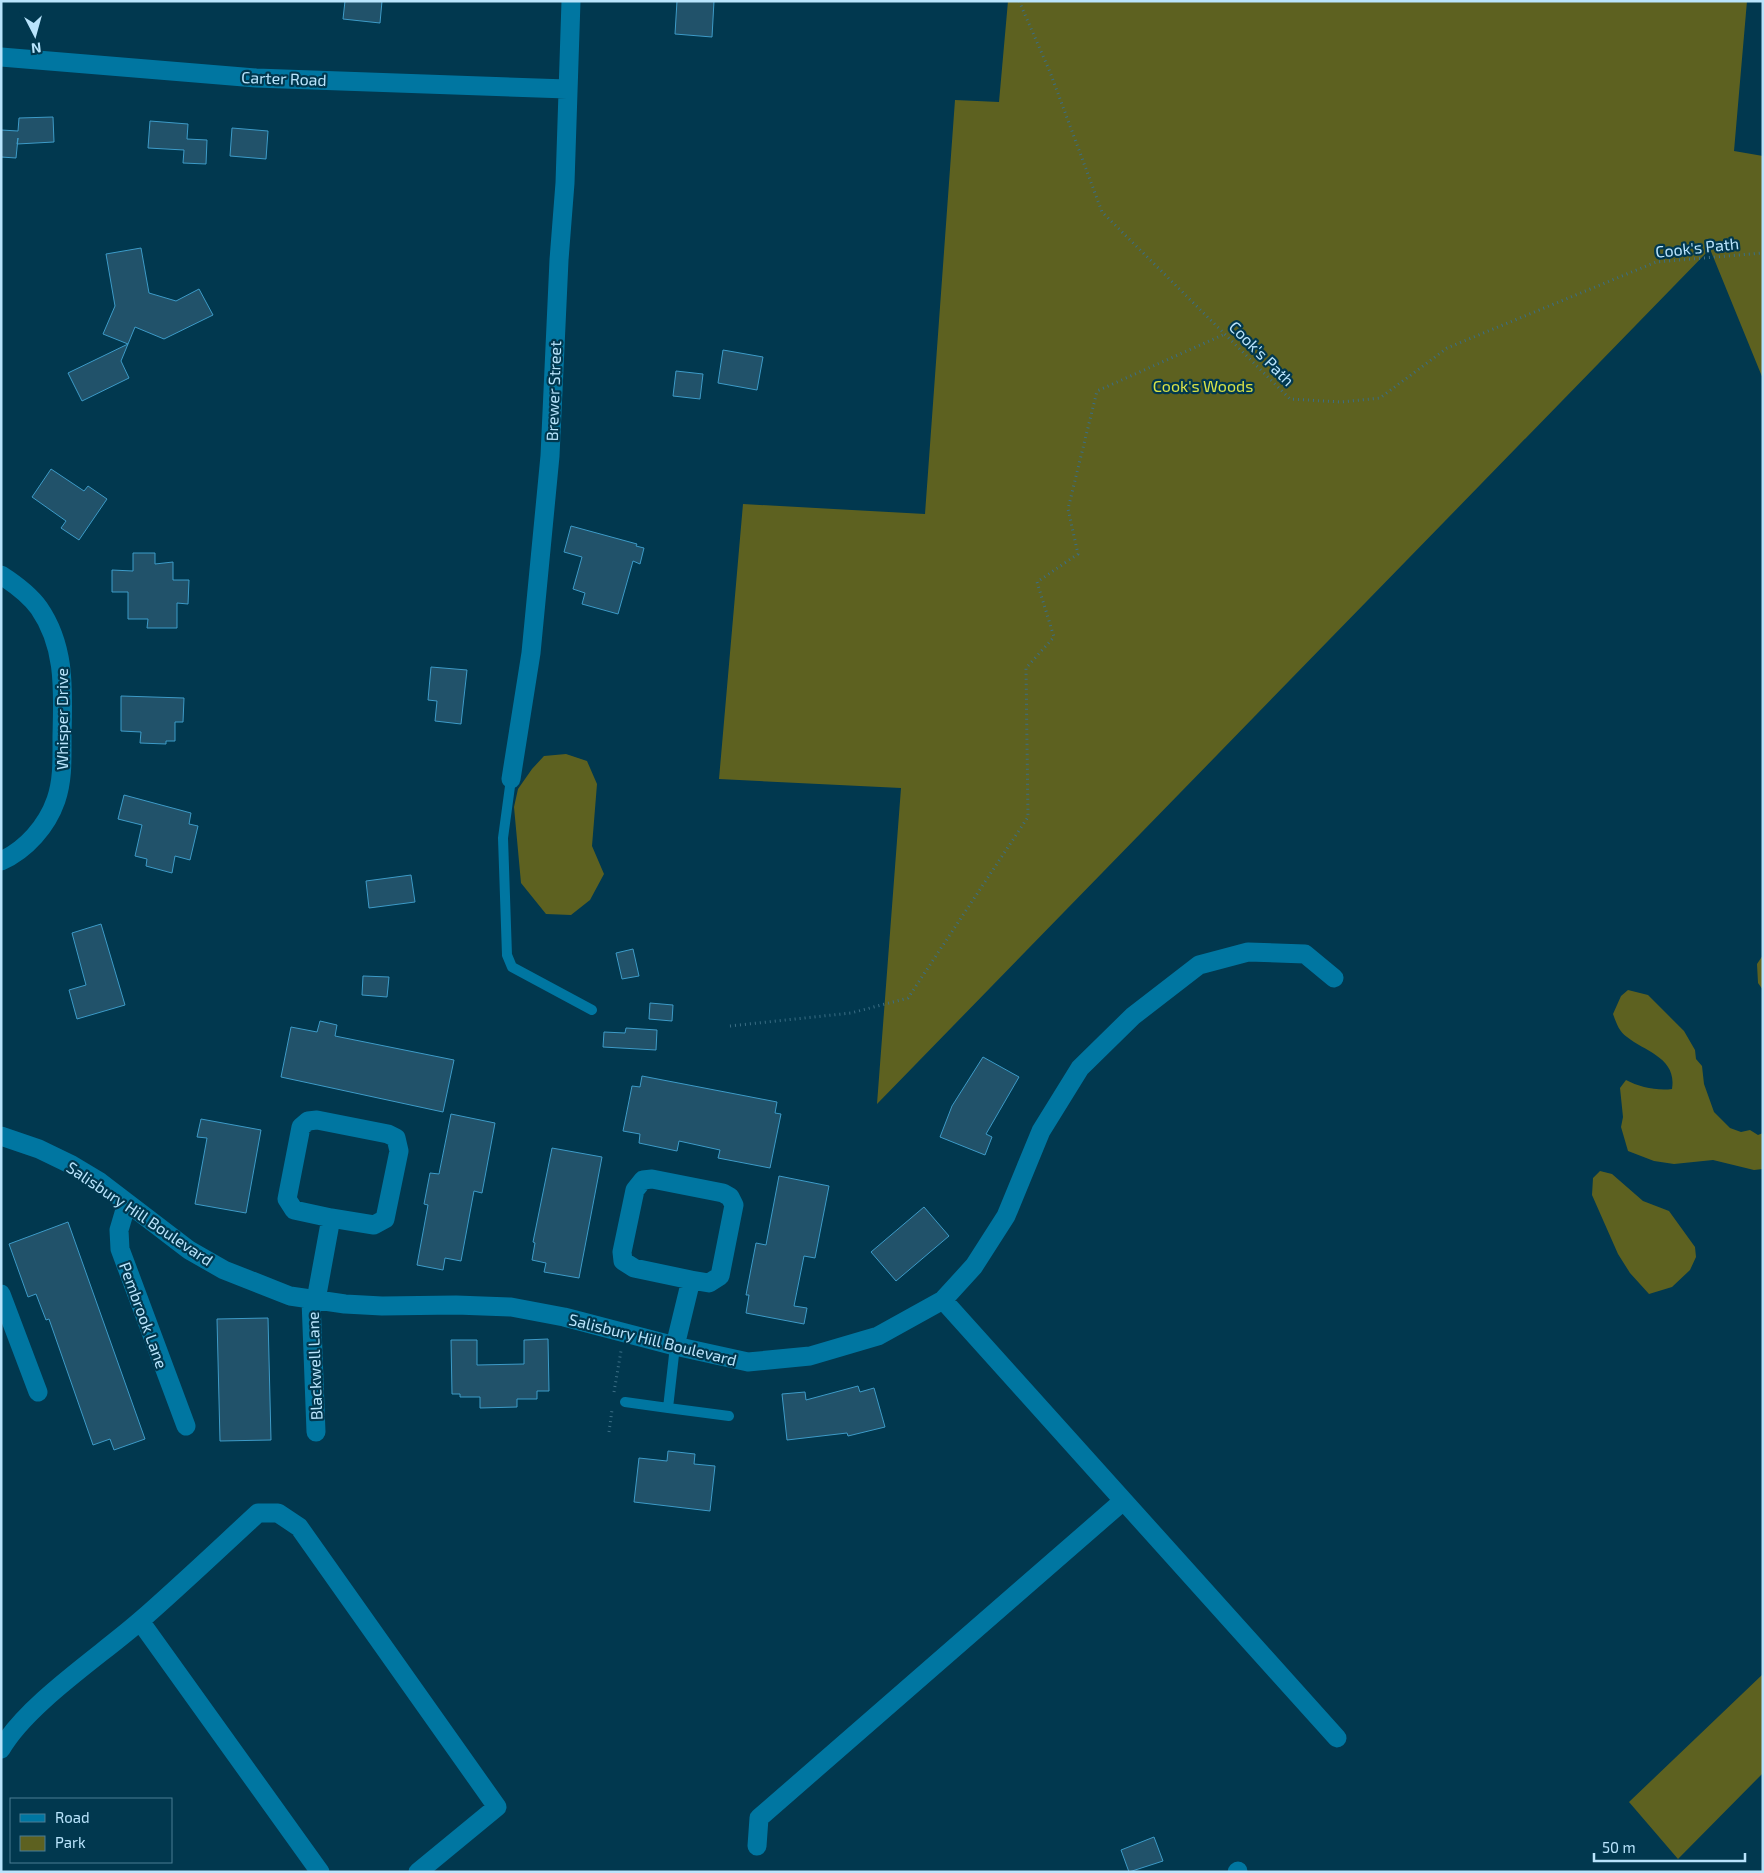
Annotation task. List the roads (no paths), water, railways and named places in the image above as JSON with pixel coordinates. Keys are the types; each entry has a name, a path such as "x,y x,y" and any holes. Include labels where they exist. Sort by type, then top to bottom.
{"street":[{"name":"Brewer Street","path":"511,778 531,653 550,456 559,260 566,183 567,89 571,1"},
{"name":"Carter Road","path":"1,57 256,78 567,89"},
{"name":"Whisper Drive","path":"1,575 28,594 38,607 58,650 63,678 62,766 56,801 42,826 32,839 22,849 1,861"},
{"name":"Salisbury Hill Boulevard","path":"1,1136 39,1149 70,1164 100,1182 188,1250 224,1270 280,1293 314,1300 382,1306 456,1304 511,1307 564,1317 675,1346 748,1362 810,1356 878,1336 942,1300 974,1266 1006,1216 1041,1131 1080,1068 1133,1016 1199,965 1248,952 1305,954 1334,978"},
{"path":"317,1120 388,1134 396,1138 400,1150 385,1218 374,1225 331,1218 294,1210 287,1199 301,1127 308,1121 317,1120"},
{"path":"652,1179 723,1193 733,1201 734,1210 720,1276 709,1283 691,1280 634,1268 623,1261 622,1252 634,1190 643,1180 652,1179"},
{"name":"Pembrook Lane","path":"128,1203 119,1230 120,1249 186,1426"},
{"name":"Blackwell Lane","path":"316,1432 314,1300 331,1218"},
{"path":"675,1346 691,1280"},
{"path":"1,1294 38,1392"},
{"path":"942,1300 1336,1738"},
{"path":"757,1846 759,1818 1124,1501"},
{"path":"1,1749 6,1740 40,1704 140,1621 258,1513 278,1513 299,1527 497,1807 418,1872"},
{"path":"140,1621 320,1872"}],"lane":[{"path":"511,778 503,838 507,955 512,967 592,1010"},
{"path":"668,1408 675,1346"},
{"path":"625,1402 729,1416"}],"park label":[{"name":"Cook's Woods","path":"1203,385"}]}
